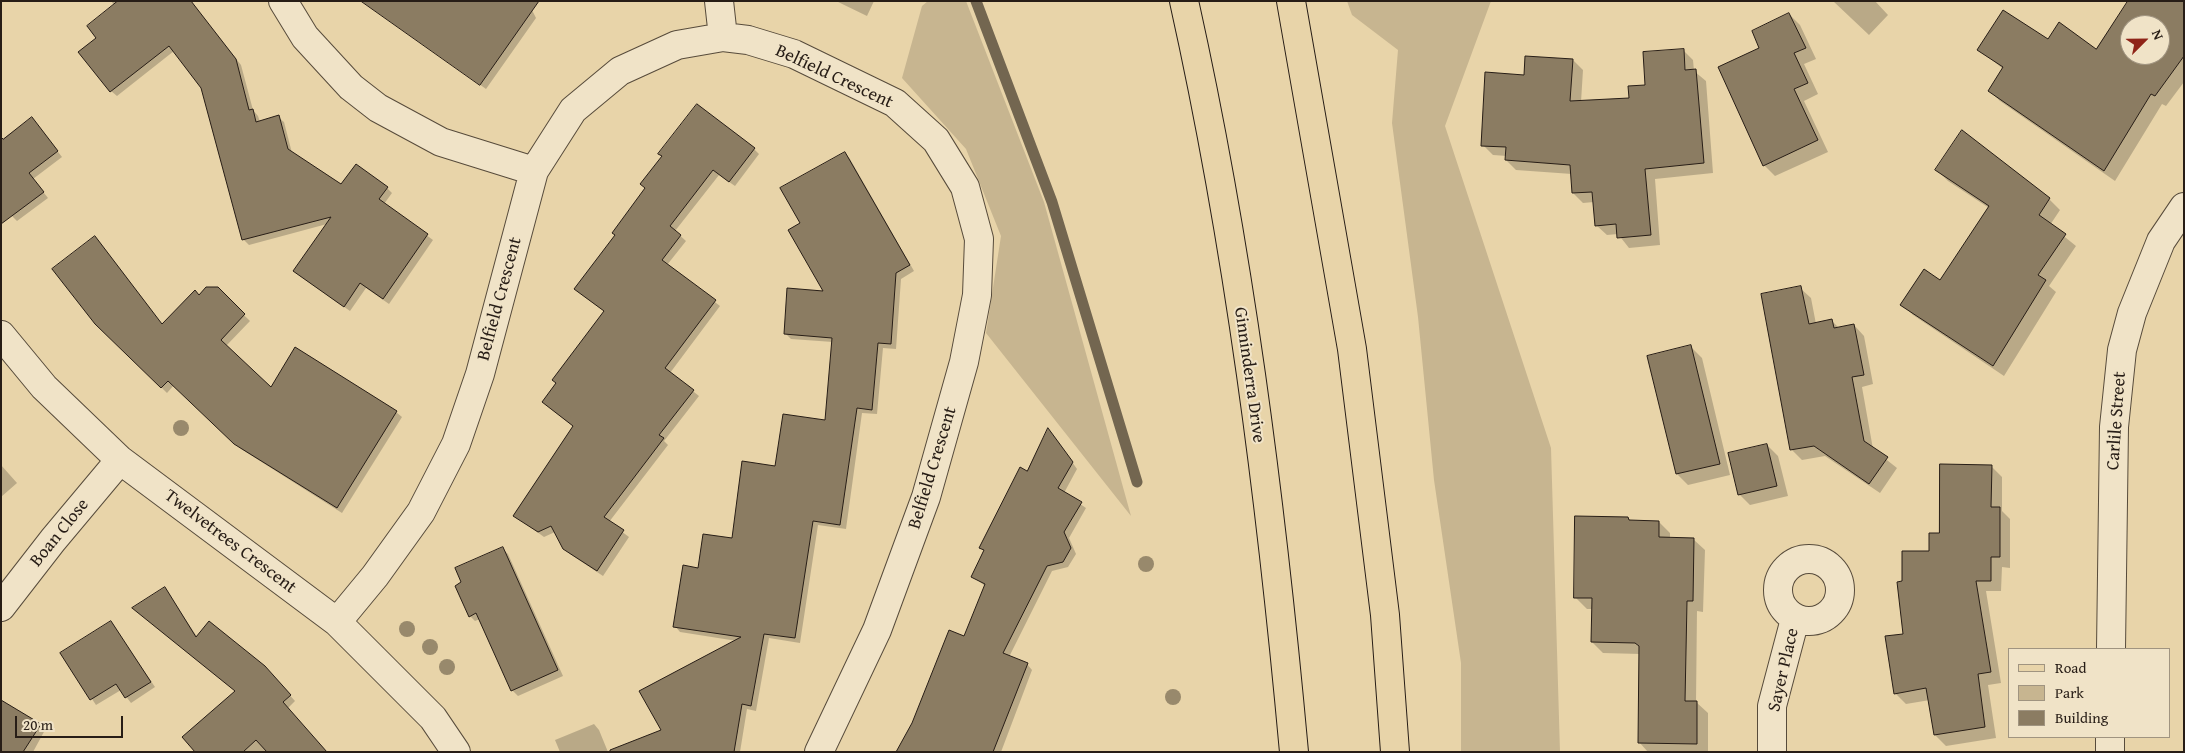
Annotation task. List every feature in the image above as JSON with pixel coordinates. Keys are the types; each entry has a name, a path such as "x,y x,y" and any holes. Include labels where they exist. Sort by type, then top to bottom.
{"main road":[{"name":"Ginninderra Drive","path":"1184,1 1223,204 1250,374 1279,597 1294,752"},
{"path":"1291,1 1352,349 1385,615 1395,752"}],"street":[{"path":"283,1 305,38 351,87 378,108 441,142 534,172"},
{"path":"719,1 723,37"},
{"name":"Belfield Crescent","path":"337,622 375,576 421,512 456,444 480,374 534,172 572,110 620,70 677,45 723,37 748,40 794,54 895,103 936,140 965,187 979,239 977,295 966,353 926,497 877,630 819,752"},
{"name":"Carlile Street","path":"2111,648 2114,427 2122,350 2132,313 2161,241 2184,207"},
{"name":"Twelvetrees Crescent","path":"1,335 44,388 120,460 337,622 433,718 456,752"},
{"name":"Boan Close","path":"1,607 53,540 120,460"},
{"name":"Sayer Place","path":"1772,752 1772,706 1795,619"},
{"path":"2110,738 2110,752"}],"green space":[{"path":"928,1 966,1 1044,202 1131,516 986,333 1001,236 966,149 902,78 922,6"},
{"path":"1347,1 1491,1 1445,126 1551,448 1560,752 1461,752 1461,663 1434,480 1418,317 1392,123 1398,50 1352,15"}],"building":[{"path":"118,1 191,1 236,59 249,110 253,109 256,122 279,115 288,149 341,184 356,164 388,187 379,199 428,234 383,299 360,283 344,307 293,271 331,217 242,240 201,88 169,46 110,92 78,52 96,38 87,26"},
{"path":"361,1 539,1 480,85"},
{"path":"2128,1 2184,1 2184,56 2155,96 2151,94 2104,171 1988,91 2003,67 1977,50 2003,10 2048,39 2059,22 2096,49"},
{"path":"1789,13 1806,48 1794,53 1808,83 1794,89 1818,140 1763,166 1718,67 1759,48 1752,31"},
{"path":"1684,49 1685,70 1696,69 1704,163 1645,169 1651,235 1617,238 1616,224 1595,226 1592,192 1572,193 1570,165 1505,160 1506,147 1481,146 1485,72 1524,75 1525,56 1573,59 1570,101 1629,98 1628,86 1645,85 1643,52"},
{"path":"697,104 755,148 729,182 713,170 670,226 681,235 662,260 716,300 665,368 694,390 659,435 664,438 604,517 624,530 597,571 563,549 551,526 538,532 513,516 573,426 542,402 556,383 552,380 604,311 574,289 615,235 612,233 645,188 640,184 662,156 658,154"},
{"path":"32,117 58,151 29,173 44,192 1,224 1,137 3,139"},
{"path":"1962,130 2050,198 2039,215 2066,234 2038,275 2046,280 1993,366 1900,305 1924,269 1940,280 1989,206 1935,170"},
{"path":"845,152 910,265 896,273 891,344 878,343 872,410 857,408 840,525 813,521 795,638 764,634 751,706 742,704 734,752 610,752 610,750 661,730 639,691 741,637 673,627 683,565 698,568 703,534 732,538 742,461 775,466 783,414 825,420 832,338 784,334 787,288 823,291 788,230 800,223 780,188"},
{"path":"95,236 162,324 195,290 199,295 206,287 218,287 245,314 221,340 271,387 295,347 397,411 337,508 234,444 168,381 161,388 95,324 52,269"},
{"path":"1801,286 1809,324 1832,319 1834,328 1854,324 1864,375 1852,377 1864,441 1888,457 1869,484 1814,446 1790,450 1761,294"},
{"path":"1691,345 1720,464 1676,474 1647,356"},
{"path":"1048,428 1073,462 1058,488 1082,502 1064,532 1071,548 1063,562 1047,566 1003,653 1028,663 993,752 896,752 912,723 949,630 964,636 985,584 971,577 984,550 979,548 1020,467 1027,471"},
{"path":"1767,444 1777,486 1738,495 1728,453"},
{"path":"1940,464 1992,465 1991,507 2000,507 2000,557 1991,557 1991,581 1976,581 1991,672 1978,674 1985,727 1934,735 1926,688 1894,694 1885,636 1903,634 1897,582 1902,581 1902,551 1929,551 1929,533 1939,533"},
{"path":"1575,516 1628,517 1629,520 1659,521 1659,537 1694,538 1693,601 1687,601 1685,701 1697,701 1697,744 1638,743 1639,646 1635,643 1591,642 1592,598 1574,598"},
{"path":"503,547 558,670 511,691 476,613 469,617 455,586 461,582 455,568"},
{"path":"165,587 196,637 209,621 265,666 291,695 283,702 327,752 267,752 256,740 243,752 195,752 182,737 235,691 132,608"},
{"path":"111,621 151,682 125,698 116,684 90,700 60,653"},
{"path":"1,700 41,724 23,752 1,752"}],"waterway":[{"path":"976,1 1052,202 1137,482"}]}
